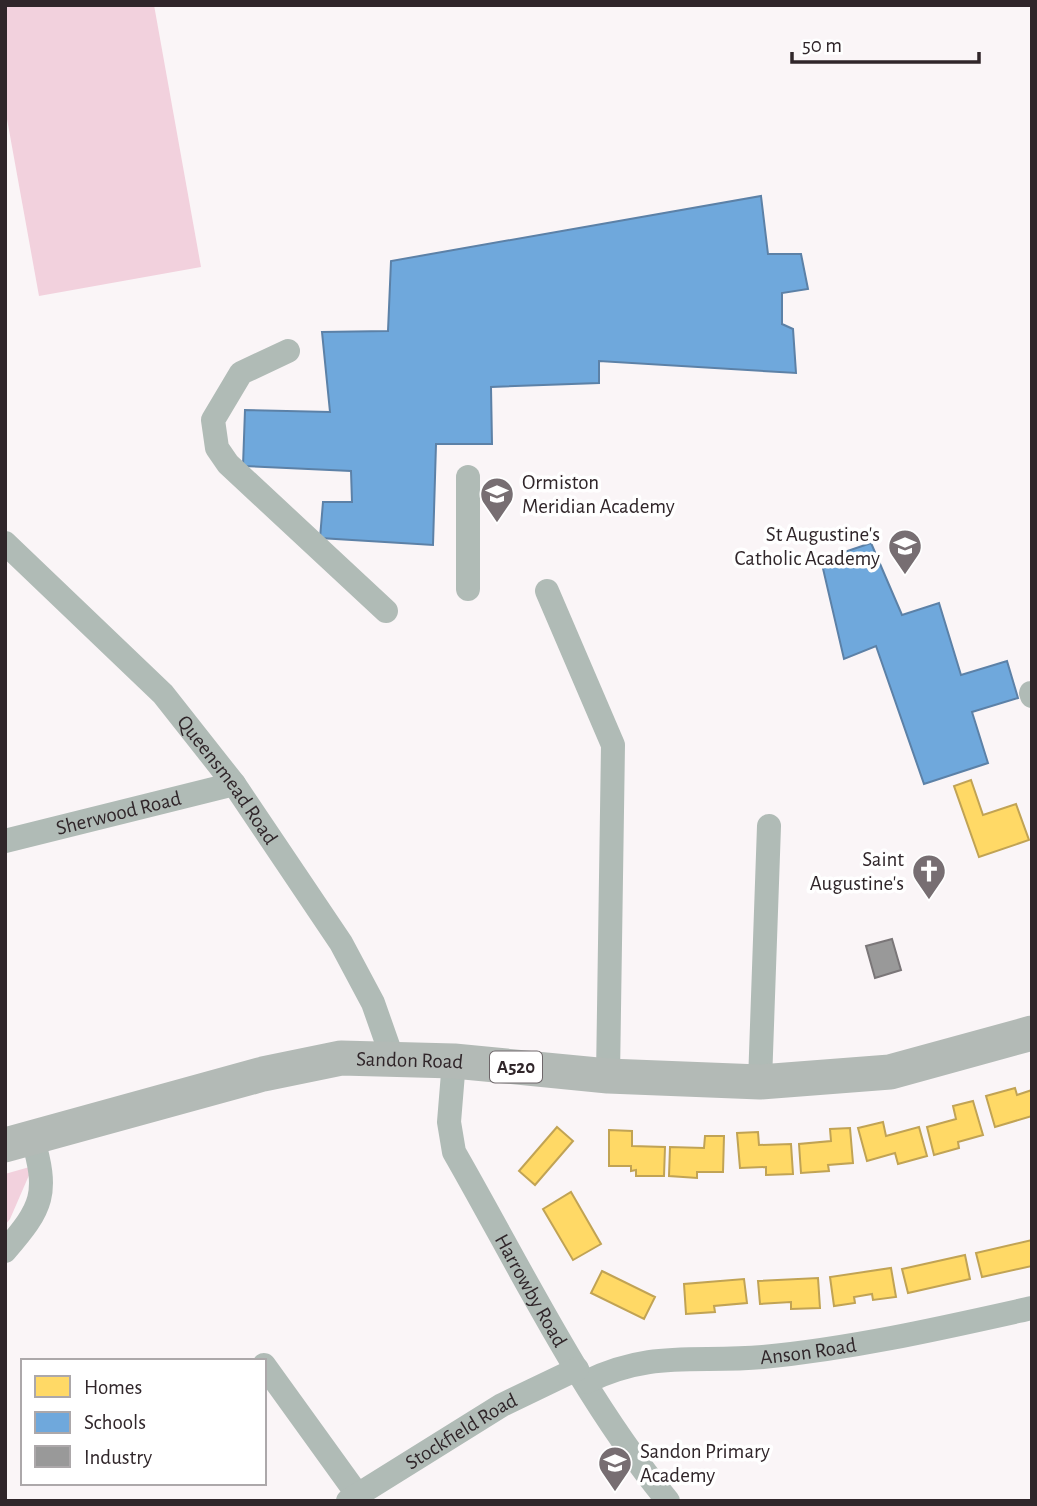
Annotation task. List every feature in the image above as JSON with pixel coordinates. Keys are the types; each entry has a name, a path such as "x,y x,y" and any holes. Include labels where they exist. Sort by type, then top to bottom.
{"highway":[{"name":"Sandon Road","path":"19,1141 263,1074 341,1058 392,1057 608,1076 760,1082 890,1072 1032,1033"}],"street":[{"path":"288,351 241,373 214,420 217,448 228,464 386,611"},
{"path":"468,477 468,589"},
{"name":"Queensmead Road","path":"5,542 163,694 234,784 341,943 373,1003 392,1057"},
{"path":"547,591 613,746 608,1076"},
{"name":"Sherwood Road","path":"5,841 234,784"},
{"path":"760,1082 769,826"},
{"name":"Harrowby Road","path":"454,1061 449,1122 454,1152 581,1375 654,1495"},
{"path":"5,1251 33,1219 42,1193 40,1163 19,1141"},
{"name":"Anson Road","path":"581,1375 659,1359 761,1357 878,1343 1032,1308"},
{"path":"266,1368 352,1497"},
{"name":"Stockfield Road","path":"352,1497 502,1405 581,1375"}],"shaded area":[{"path":"5,5 154,5 201,267 39,296 5,108"},
{"path":"33,1166 10,1219 5,1225 5,1174"}],"building: Homes":[{"path":"971,780 983,815 1016,804 1029,840 979,857 954,786"},
{"path":"1015,1088 1017,1095 1032,1090 1032,1116 995,1127 986,1096"},
{"path":"973,1101 983,1135 958,1142 959,1148 934,1155 927,1127 956,1119 953,1106"},
{"path":"883,1122 886,1136 919,1127 927,1156 898,1164 895,1153 867,1161 858,1128"},
{"path":"557,1127 573,1141 535,1185 519,1171"},
{"path":"850,1128 853,1163 828,1165 829,1171 801,1173 799,1144 831,1141 830,1129"},
{"path":"609,1130 632,1131 632,1146 665,1147 664,1176 636,1176 636,1170 631,1171 631,1166 609,1166"},
{"path":"758,1132 759,1145 791,1144 793,1174 766,1175 766,1167 740,1168 737,1133"},
{"path":"705,1136 724,1136 723,1172 697,1172 697,1178 669,1176 670,1147 704,1148"},
{"path":"571,1192 601,1244 573,1260 543,1209"},
{"path":"1032,1240 1032,1266 982,1277 976,1253"},
{"path":"965,1255 970,1279 908,1293 902,1269"},
{"path":"891,1268 896,1297 873,1300 872,1294 854,1297 855,1303 834,1306 830,1277"},
{"path":"602,1271 655,1297 644,1319 591,1293"},
{"path":"818,1278 820,1308 791,1309 791,1302 760,1304 758,1281"},
{"path":"744,1279 747,1303 714,1306 715,1312 686,1314 684,1284"}],"building: Schools":[{"path":"761,196 768,254 801,254 808,289 782,293 782,324 793,329 796,373 599,361 599,383 491,387 492,444 436,444 433,545 320,538 323,502 352,502 351,471 243,466 245,410 330,412 322,332 388,331 391,261"},
{"path":"871,543 902,615 939,603 961,675 1007,661 1018,698 972,712 988,763 924,784 876,646 844,659 821,560"}],"building: Industry":[{"path":"892,939 901,970 875,978 866,946"}],"place":[{"name":"Ormiston Meridian Academy","path":"497,524"},
{"name":"St Augustine's Catholic Academy","path":"905,576"},
{"name":"Saint Augustine's","path":"929,901"},
{"name":"Sandon Primary Academy","path":"615,1493"}]}
